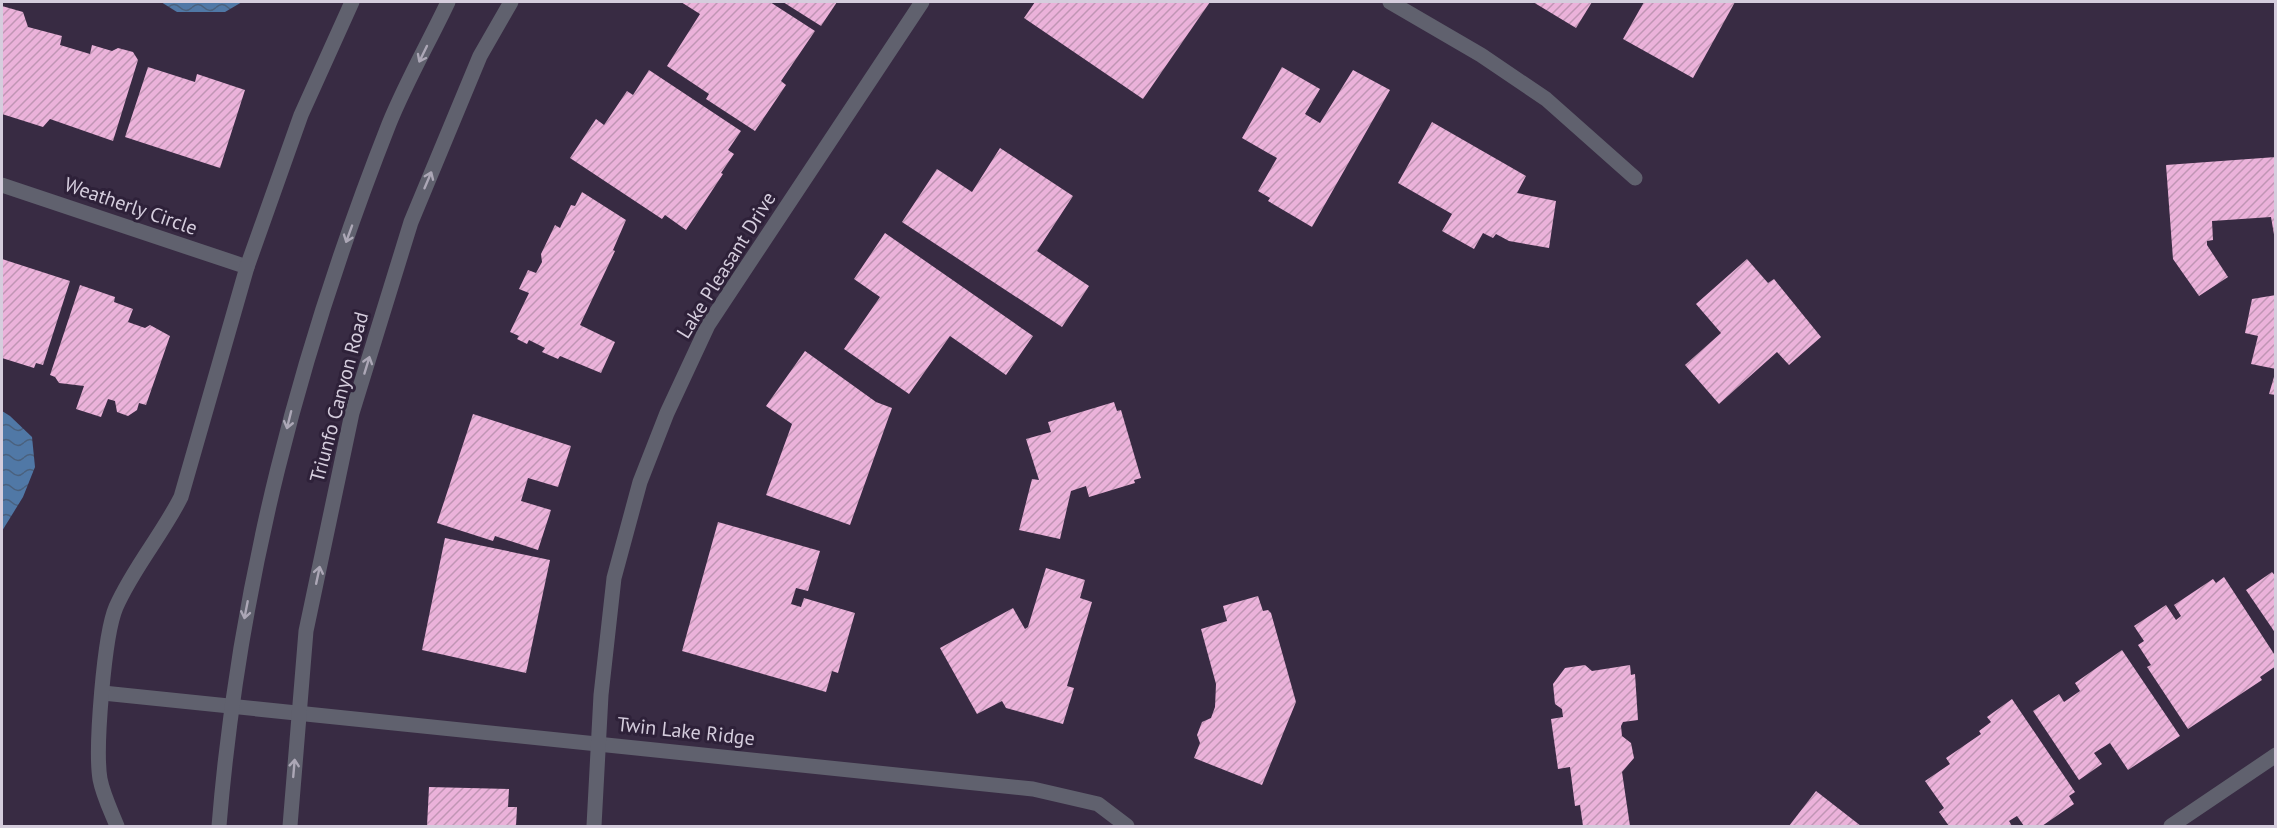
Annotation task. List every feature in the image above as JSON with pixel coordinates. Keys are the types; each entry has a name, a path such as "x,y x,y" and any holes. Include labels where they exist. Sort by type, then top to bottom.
{"street":[{"path":"117,826 99,772 98,755 110,631 115,609 167,525 181,497 247,267 301,115 352,2"},
{"name":"Triunfo Canyon Road","path":"219,826 231,705 246,609 284,440 322,310 390,122 448,2"},
{"name":"Triunfo Canyon Road","path":"290,826 306,631 352,413 411,222 480,56 511,2"},
{"name":"Lake Pleasant Drive","path":"594,826 601,695 614,578 640,482 667,413 708,325 922,2"},
{"path":"1390,2 1481,55 1546,99 1635,178"},
{"name":"Weatherly Circle","path":"2,185 247,267"},
{"path":"103,693 231,705"},
{"name":"Twin Lake Ridge","path":"231,705 1033,789 1098,804 1127,826"},
{"path":"2171,826 2276,755"}],"water":[{"path":"161,2 242,2 225,12 177,12"},
{"path":"2,411 32,437 35,467 23,497 2,531"}],"building":[{"path":"681,2 770,2 815,31 781,81 786,85 755,131 706,99 709,94 667,66 700,14"},
{"path":"783,2 837,2 821,26"},
{"path":"1035,2 1210,2 1143,99 1024,18"},
{"path":"1533,2 1592,2 1576,28"},
{"path":"1644,2 1735,2 1693,78 1623,39"},
{"path":"2,6 23,12 28,27 62,36 60,45 90,54 92,45 112,51 118,48 133,52 138,60 113,141 50,119 43,127 2,114"},
{"path":"148,67 195,82 197,74 245,90 220,168 125,137"},
{"path":"1282,67 1320,89 1305,114 1320,123 1353,70 1390,90 1312,227 1268,201 1270,198 1258,191 1277,158 1242,138"},
{"path":"649,70 741,131 728,150 734,154 721,173 723,174 686,230 665,215 662,219 570,158 596,119 604,125 627,91 633,95"},
{"path":"1432,122 1526,176 1517,193 1556,201 1549,248 1509,241 1496,234 1493,238 1483,233 1474,249 1442,231 1452,214 1398,183"},
{"path":"1000,148 1073,196 1037,251 1089,286 1062,327 902,222 937,169 972,192"},
{"path":"2276,157 2276,246 2271,217 2212,221 2213,240 2207,241 2207,245 2228,277 2199,296 2173,259 2166,165"},
{"path":"582,192 626,220 613,250 615,251 580,325 615,342 601,373 560,356 558,359 542,352 545,348 529,340 527,344 517,339 519,336 510,332 529,293 519,289 528,270 536,273 542,262 541,254 555,225 560,228 571,205 575,206"},
{"path":"885,233 1033,336 1006,375 950,336 909,394 844,349 880,297 854,279"},
{"path":"2,259 70,281 43,365 36,363 34,368 2,358"},
{"path":"1747,259 1768,283 1774,279 1821,337 1789,365 1777,352 1719,404 1685,365 1721,333 1696,304"},
{"path":"80,285 115,297 114,302 133,309 128,322 145,328 150,325 170,336 146,405 139,403 137,410 128,416 117,412 115,401 108,399 101,417 76,409 84,386 59,383 55,377 50,375"},
{"path":"2276,295 2276,369 2251,364 2258,336 2245,333 2252,299"},
{"path":"805,351 876,402 892,408 850,525 766,495 792,424 766,406"},
{"path":"2276,370 2276,395 2269,394"},
{"path":"1114,402 1117,411 1121,410 1141,478 1134,480 1135,483 1089,497 1086,486 1071,491 1060,539 1019,530 1032,479 1039,480 1026,439 1051,432 1048,422"},
{"path":"473,414 571,446 558,487 528,478 521,501 551,510 538,550 495,536 493,541 437,523"},
{"path":"718,522 820,551 808,591 796,588 791,604 801,607 804,598 855,613 838,673 832,671 826,692 682,651"},
{"path":"445,538 550,560 526,673 422,650"},
{"path":"1046,568 1085,580 1080,598 1092,602 1067,686 1074,688 1063,724 1006,708 1002,701 977,714 940,648 1013,608 1025,629 1028,627"},
{"path":"2272,572 2276,577 2276,634 2246,590"},
{"path":"2224,577 2276,657 2276,666 2260,677 2262,680 2188,729 2147,667 2151,665 2138,645 2144,641 2134,626 2166,605 2176,620 2181,616 2174,605 2213,579 2216,583"},
{"path":"1258,596 1263,611 1268,610 1271,613 1296,702 1262,785 1194,758 1200,743 1197,735 1202,722 1211,718 1215,707 1216,684 1201,629 1227,621 1223,606"},
{"path":"2122,650 2180,736 2128,770 2110,743 2094,753 2102,764 2079,780 2033,711 2059,694 2064,702 2080,691 2075,683"},
{"path":"1585,665 1592,671 1630,665 1631,675 1635,674 1638,720 1623,722 1621,726 1622,736 1631,743 1634,758 1622,772 1630,826 1583,826 1580,805 1575,806 1570,767 1558,769 1551,719 1563,717 1562,709 1555,704 1553,684 1565,668"},
{"path":"2012,699 2075,792 2069,796 2074,804 2042,826 2024,826 2017,816 2009,821 2012,826 1949,826 1939,812 1944,808 1925,781 1950,764 1946,758 1981,734 1979,731 1991,722 1987,717"},
{"path":"429,787 509,789 508,807 517,807 516,826 427,826"},
{"path":"1816,791 1861,826 1789,826"}]}
